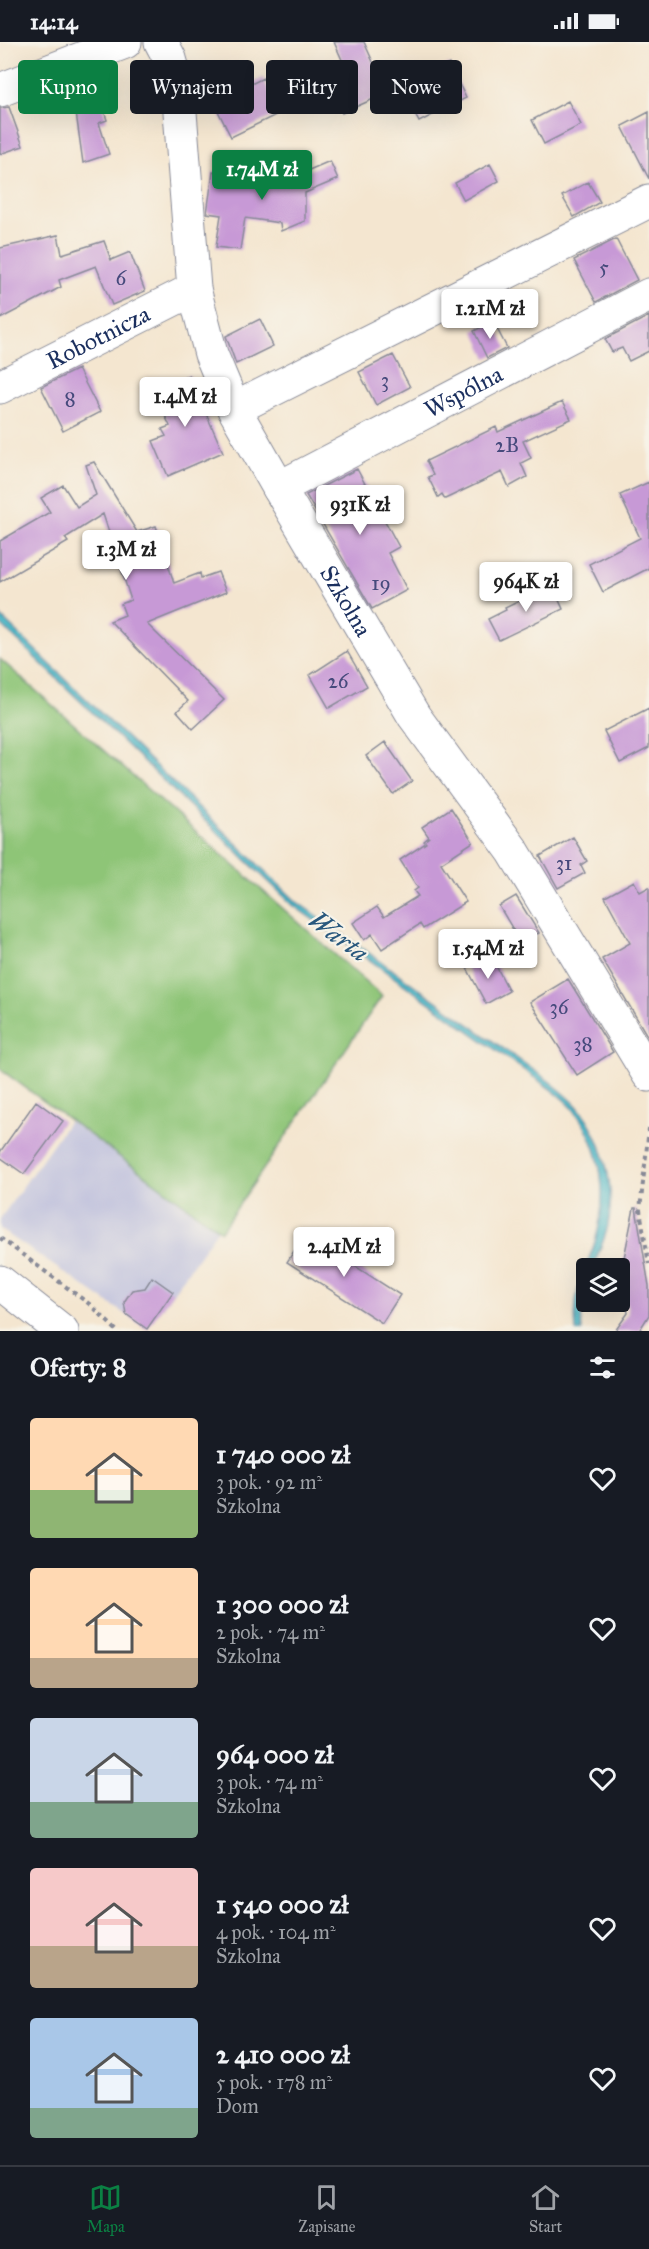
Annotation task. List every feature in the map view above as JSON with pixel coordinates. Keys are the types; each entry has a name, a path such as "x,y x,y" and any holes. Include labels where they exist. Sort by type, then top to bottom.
{"street":[{"path":"0,90 125,42"},
{"name":"Szkolna","path":"162,42 178,87 194,289 211,354 234,409 414,716 513,851 649,1075"},
{"path":"234,409 649,201"},
{"name":"Robotnicza","path":"0,387 194,289"},
{"name":"Wspólna","path":"279,488 649,295"},
{"path":"0,1282 62,1331"}],"path":[{"path":"649,1128 640,1210 649,1264"},
{"path":"0,1238 92,1306 117,1331"}],"shaded area":[{"path":"69,1121 218,1229 147,1329 0,1229 0,1219"}],"green space":[{"path":"0,659 382,996 221,1231 0,1069"}],"water":[{"name":"Warta","path":"0,616 297,902 549,1081 577,1106 594,1132 609,1178 608,1225 596,1258 589,1258 599,1225 601,1173 592,1140 574,1110 565,1100 294,906 0,624"},
{"path":"576,1299 576,1312 581,1312 582,1331 576,1331 575,1313"}],"building":[{"path":"334,42 364,42 372,60 370,60 370,101 358,106 358,60 342,60"},
{"path":"263,78 266,84 266,114 278,114 231,137 220,114 254,114 254,83"},
{"path":"568,101 581,125 544,144 532,120"},
{"path":"9,107 23,146 0,154 0,108"},
{"path":"649,112 649,179 622,126"},
{"path":"76,114 105,114 107,120 99,123 109,154 83,163"},
{"path":"415,114 435,114 419,122"},
{"path":"330,161 338,179 305,193 305,221 281,231 280,223 245,218 240,250 216,247 221,215 207,213 213,172 281,182"},
{"path":"490,164 499,181 464,200 455,183"},
{"path":"588,182 600,202 574,217 562,196"},
{"path":"58,235 62,254 104,241 111,260 130,252 145,291 112,305 96,266 59,280 61,287 0,319 0,248"},
{"path":"616,239 637,280 596,302 574,260"},
{"path":"649,316 649,351 629,361 622,348 612,352 605,339"},
{"path":"260,319 273,346 236,364 226,336"},
{"path":"493,321 507,348 487,358 474,331"},
{"path":"393,355 410,387 376,405 359,372"},
{"path":"78,369 100,412 63,431 41,387"},
{"path":"189,375 223,452 168,476 153,441 166,436 162,429 170,426 154,392"},
{"path":"562,402 571,419 523,441 531,458 521,463 527,477 509,487 502,472 445,499 442,494 438,497 428,477 433,475 426,461 496,427 498,432"},
{"path":"94,462 137,532 156,526 174,583 200,573 201,578 218,572 226,592 147,624 224,700 193,729 177,711 188,701 110,621 125,615 121,604 131,600 103,514 65,538 68,542 0,582 0,541 50,512 41,498 63,485 77,507 96,495 86,465"},
{"path":"357,469 399,547 388,553 407,590 372,609 306,495"},
{"path":"649,482 649,568 603,592 589,564 640,538 620,495"},
{"path":"552,585 563,609 499,640 488,619"},
{"path":"347,651 367,686 329,708 310,675"},
{"path":"649,708 649,748 620,763 604,731"},
{"path":"385,742 412,781 393,794 366,756"},
{"path":"451,808 473,842 441,863 466,902 423,929 420,924 382,949 372,934 364,940 353,923 377,907 384,917 418,896 414,891 418,888 400,860 426,843 424,841 429,837 422,827"},
{"path":"573,837 587,861 581,865 585,873 558,888 540,856"},
{"path":"634,881 640,892 649,887 649,1039 602,959 630,943 605,897"},
{"path":"516,896 539,933 521,943 499,906"},
{"path":"491,956 509,991 486,1004 467,968"},
{"path":"568,979 613,1052 577,1075 530,1002"},
{"path":"36,1101 63,1121 24,1174 0,1157 0,1152"},
{"path":"634,1208 636,1208 649,1286 649,1315 639,1331 615,1331 630,1312 630,1258 624,1258"},
{"path":"305,1234 400,1295 382,1323 287,1262"},
{"path":"152,1277 173,1292 147,1329 126,1314 124,1302 132,1290 145,1288"}]}
